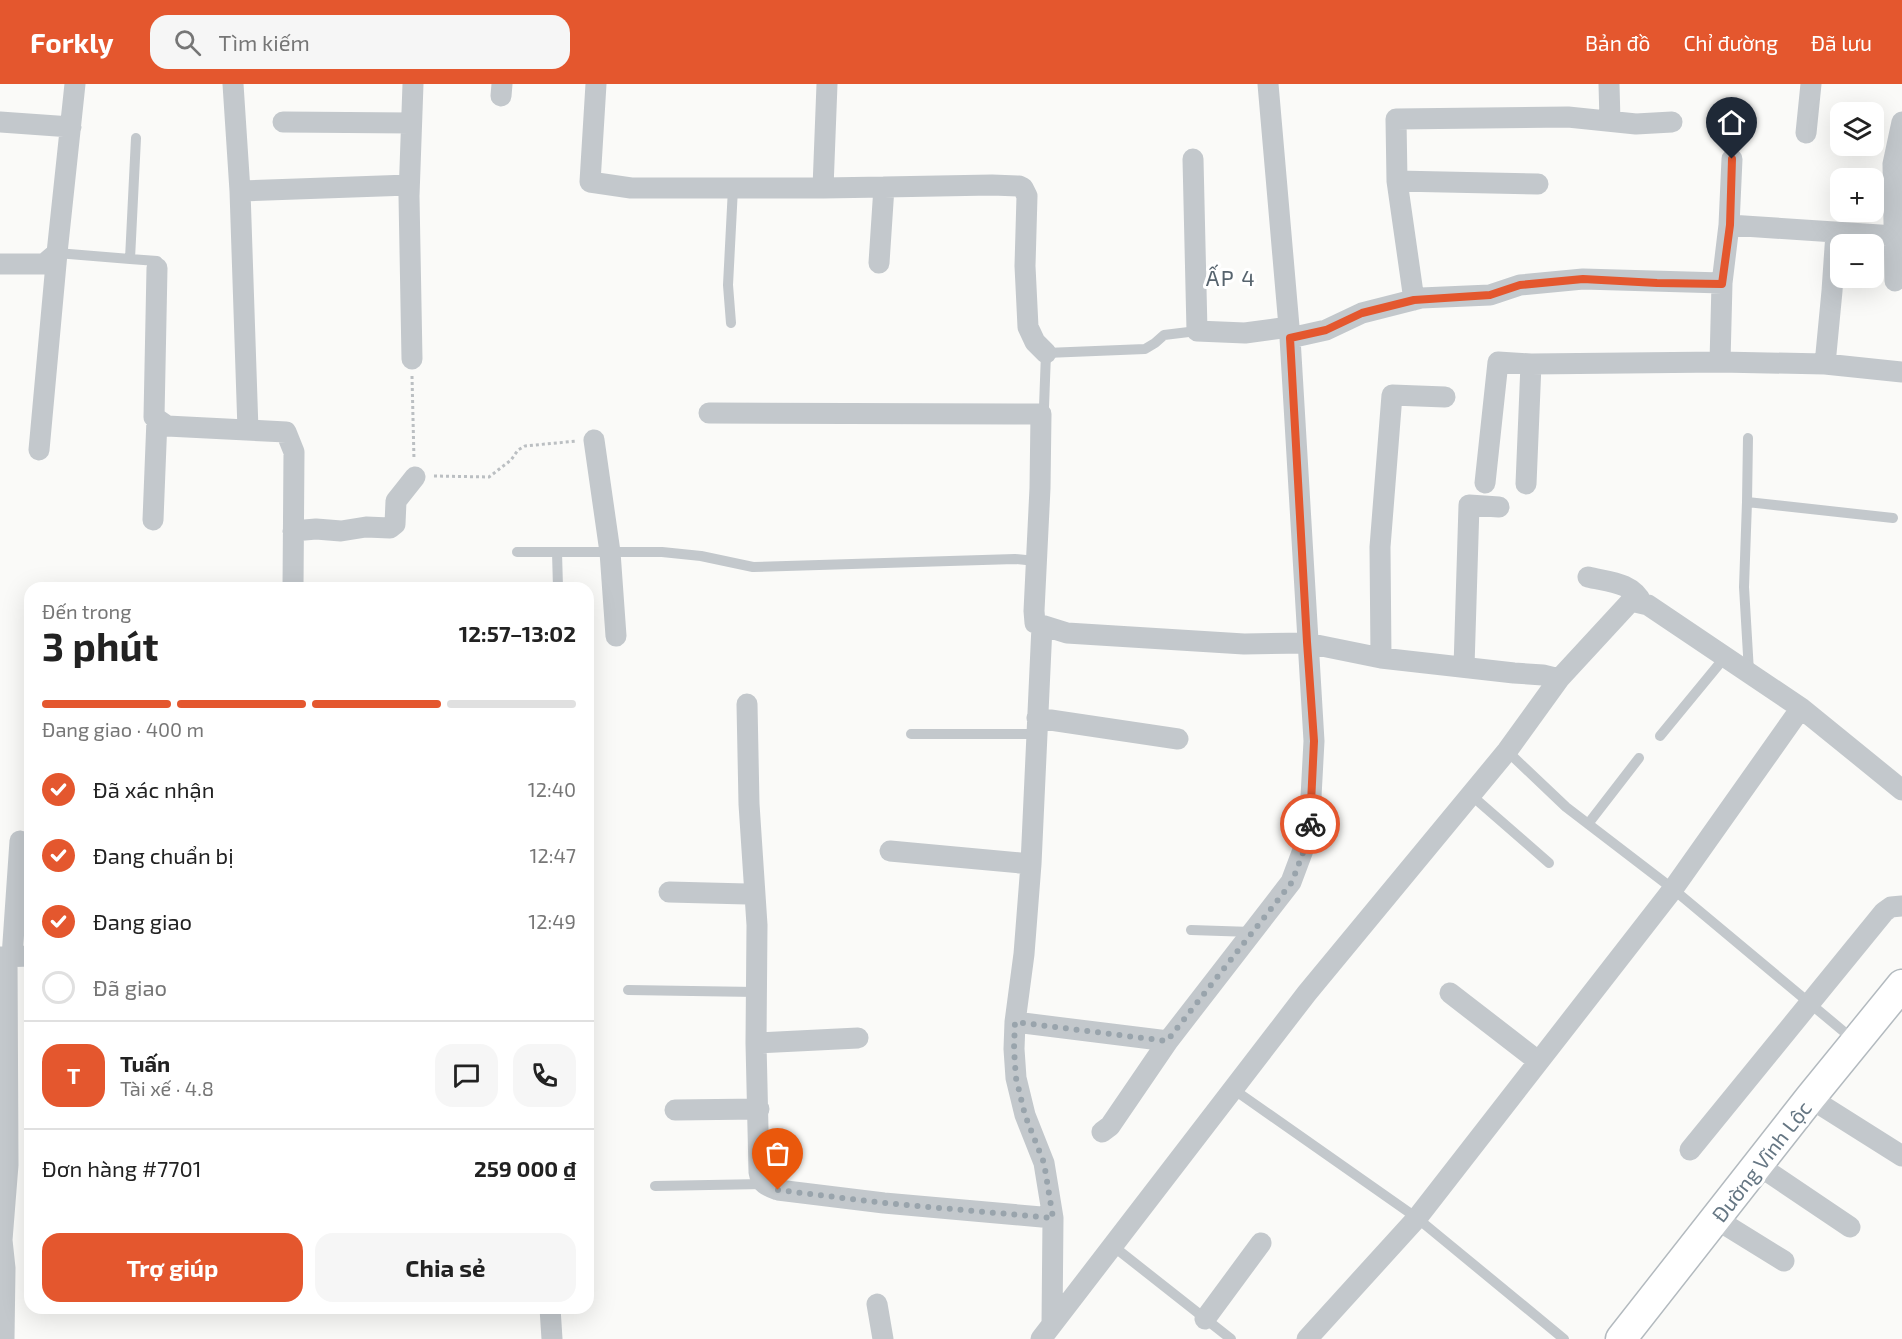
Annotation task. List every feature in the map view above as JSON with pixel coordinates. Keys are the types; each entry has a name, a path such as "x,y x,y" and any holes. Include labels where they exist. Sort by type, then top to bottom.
{"main road":[{"name":"Đường Vĩnh Lộc","path":"1621,1339 1810,1098 1902,985"}],"street":[{"path":"39,450 75,84"},
{"path":"233,84 240,191 248,430"},
{"path":"412,84 409,185 412,359"},
{"path":"596,84 590,182 631,188 823,188 992,184 1023,188 1027,196 1025,266 1028,327 1035,342 1047,353"},
{"path":"823,188 827,84"},
{"path":"1102,1132 1110,1126 1167,1041 1292,882 1310,834 1314,741 1289,332 1268,84"},
{"path":"1609,84 1610,121"},
{"path":"1806,133 1811,84"},
{"path":"1414,300 1397,181 1396,119 1568,117 1636,124 1672,122"},
{"path":"0,122 71,127"},
{"path":"283,122 411,123"},
{"path":"1896,281 1893,164 1902,122"},
{"path":"1193,159 1197,331 1245,333 1326,330 1362,313 1414,300 1490,295 1520,285 1583,279 1722,284"},
{"path":"1720,362 1722,284 1730,225 1732,159"},
{"path":"1397,181 1538,184"},
{"path":"240,191 409,185"},
{"path":"879,263 884,187"},
{"path":"1730,225 1895,237"},
{"path":"1825,364 1836,233"},
{"path":"0,264 44,264 57,253"},
{"path":"157,268 154,417 167,426 286,432 294,452 293,582"},
{"path":"1485,483 1498,362 1825,364 1902,372"},
{"path":"1526,484 1531,364"},
{"path":"1381,658 1380,547 1392,395 1445,397"},
{"path":"709,413 1041,414 1035,623 1042,626 1066,633 1244,644 1307,642 1381,658 1543,675 1559,679"},
{"path":"153,520 157,419"},
{"path":"594,440 610,552 616,636"},
{"path":"293,531 316,529 341,531 366,526 390,528 394,524 396,501 415,477"},
{"path":"1464,667 1469,505 1499,507"},
{"path":"1588,577 1626,586 1636,594 1641,603"},
{"path":"1047,1332 1306,993 1507,752 1559,679 1631,601 1648,605 1801,708 1902,790"},
{"path":"1042,626 1031,864 1014,1049 1016,1078 1025,1115 1044,1163 1053,1218 1047,1332"},
{"path":"747,704 749,804 757,925 756,1043 759,1172 763,1184 778,1190 884,1203 1053,1218"},
{"path":"1307,1339 1417,1218 1673,889 1801,708"},
{"path":"1036,726 1178,739"},
{"path":"4,1339 2,1240 8,1165 12,957 20,841"},
{"path":"890,851 1031,864"},
{"path":"1690,1150 1884,912 1891,907 1902,906 1900,899 1902,889"},
{"path":"669,892 747,894 754,892"},
{"path":"1450,993 1538,1061"},
{"path":"1015,1022 1167,1041"},
{"path":"756,1043 858,1038"},
{"path":"1810,1098 1902,1156"},
{"path":"675,1110 759,1109"},
{"path":"1758,1165 1850,1227"},
{"path":"1716,1219 1784,1260"},
{"path":"1205,1319 1261,1243"},
{"path":"877,1304 883,1339"},
{"path":"550,1314 552,1339"}],"lane":[{"path":"130,259 136,138"},
{"path":"731,323 728,285 733,188"},
{"path":"57,253 157,261 157,268"},
{"path":"1041,414 1044,407 1047,353 1145,349 1164,334 1197,331"},
{"path":"1748,438 1744,587 1749,672"},
{"path":"1747,502 1893,518"},
{"path":"517,552 663,552 701,556 753,567 1036,561"},
{"path":"557,552 558,582"},
{"path":"1660,736 1725,657"},
{"path":"911,734 1036,726"},
{"path":"1507,752 1566,807 1673,889 1856,1041"},
{"path":"1588,824 1639,759"},
{"path":"1471,795 1549,863"},
{"path":"1191,930 1252,932"},
{"path":"628,990 756,992"},
{"path":"1233,1089 1417,1218 1564,1339"},
{"path":"655,1186 763,1184"},
{"path":"1113,1246 1231,1339"}],"path":[{"path":"412,359 415,477 448,475 489,477 525,446 594,440"}],"way so far":[{"path":"778,1190 884,1203 1053,1218 1044,1163 1025,1115 1016,1078 1015,1022 1167,1041 1292,882 1310,834 1310,824"}],"district":[{"name":"ẤP 4","path":"1231,277"}],"route":[{"path":"1310,824 1314,741 1290,338 1326,330 1362,313 1422,298 1490,295 1520,285 1583,279 1722,284 1730,225 1732,159"}]}
